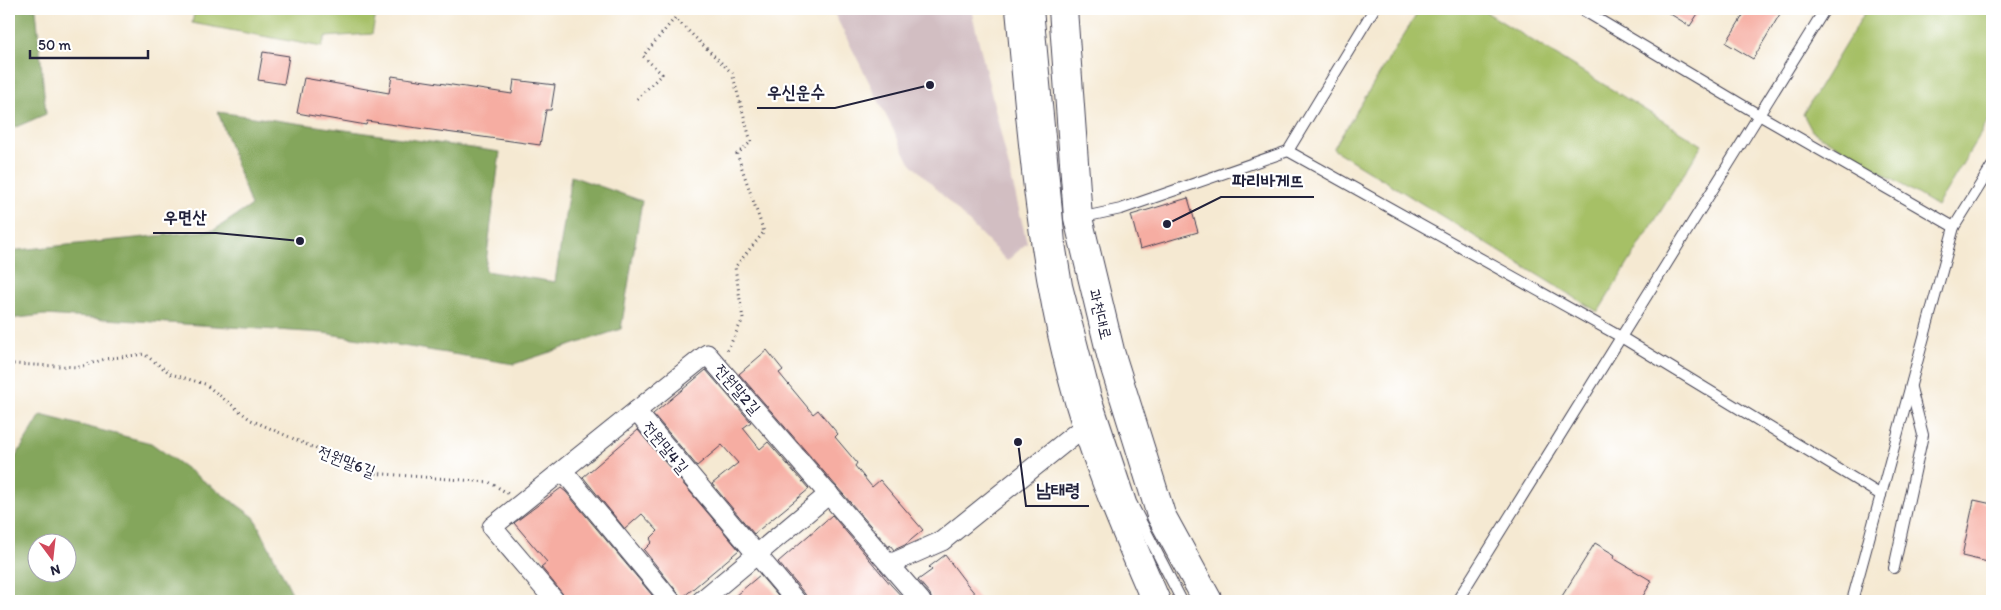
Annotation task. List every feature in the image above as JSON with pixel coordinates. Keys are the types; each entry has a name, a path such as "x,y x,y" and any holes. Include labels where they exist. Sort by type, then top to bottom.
{"main road":[{"path":"1020,9 1048,269 1068,361 1086,425 1116,508 1156,601"},
{"name":"과천대로","path":"1062,9 1078,218 1111,355 1161,515 1208,601"}],"street":[{"name":"전원말2길","path":"636,411 707,354 921,601"},
{"name":"전원말4길","path":"563,471 636,411 796,601"},
{"path":"890,564 942,541 1086,425"},
{"path":"555,601 492,527 563,471 671,601"},
{"path":"701,601 829,494"}],"lane":[{"path":"1038,9 1060,243 1067,285 1096,397 1130,502 1182,601"},
{"path":"1078,218 1122,209 1288,152 1374,9"},
{"path":"1581,9 1759,115 1954,227"},
{"path":"1457,601 1825,9"},
{"path":"1288,152 1621,337 1881,494"},
{"path":"1852,601 1954,227 1992,166"},
{"path":"1894,568 1923,435 1910,388"}],"path":[{"path":"637,99 662,74 643,56 675,18 732,73 751,142 737,154 764,232 734,267 743,319 719,367"},
{"name":"전원말6길","path":"9,372 12,364 80,367 105,359 144,354 171,374 205,384 251,420 371,473 489,482 522,502"}],"shaded area":[{"path":"832,9 971,9 1027,243 1007,261 909,161"}],"green space":[{"path":"9,9 36,9 46,114 9,130"},
{"path":"195,9 377,9 372,34 325,37 322,47 192,23"},
{"path":"1420,9 1481,9 1702,145 1598,312 1333,149"},
{"path":"1867,9 1992,9 1992,115 1937,206 1812,131 1803,114"},
{"path":"218,112 500,152 485,271 555,282 571,176 642,201 621,329 514,364 323,333 44,315 9,319 9,251 214,230 251,206"},
{"path":"41,415 151,443 254,517 296,601 9,601 9,468"}],"building":[{"path":"1662,9 1701,9 1690,26"},
{"path":"1747,9 1783,9 1753,59 1726,43"},
{"path":"263,52 289,56 284,84 258,80"},
{"path":"392,76 512,94 514,80 555,85 551,110 546,110 540,145 367,121 366,125 297,113 304,78 389,93"},
{"path":"1188,198 1198,232 1140,249 1131,215"},
{"path":"767,350 783,370 779,373 813,414 818,410 838,434 835,437 857,463 855,466 872,487 880,480 923,530 905,545 894,550 890,545 889,547 739,374"},
{"path":"706,370 751,422 743,428 760,449 768,442 809,489 754,534 712,484 738,463 722,445 697,466 653,414"},
{"path":"638,430 739,550 682,598 644,550 652,542 650,539 658,531 642,514 625,529 583,477"},
{"path":"561,488 657,601 568,601 541,567 547,562 514,523"},
{"path":"1974,500 1992,504 1992,563 1962,556"},
{"path":"832,515 906,601 807,601 805,594 778,562"},
{"path":"1595,543 1615,555 1613,558 1652,581 1640,601 1559,601"},
{"path":"945,555 981,601 932,601 930,594 918,580 932,570 929,567"},
{"path":"760,575 782,601 729,601"}],"place":[{"name":"우신운수","path":"930,85"},
{"name":"파리바게뜨","path":"1167,224"},
{"name":"우면산","path":"300,241"},
{"name":"남태령","path":"1018,442"}]}
